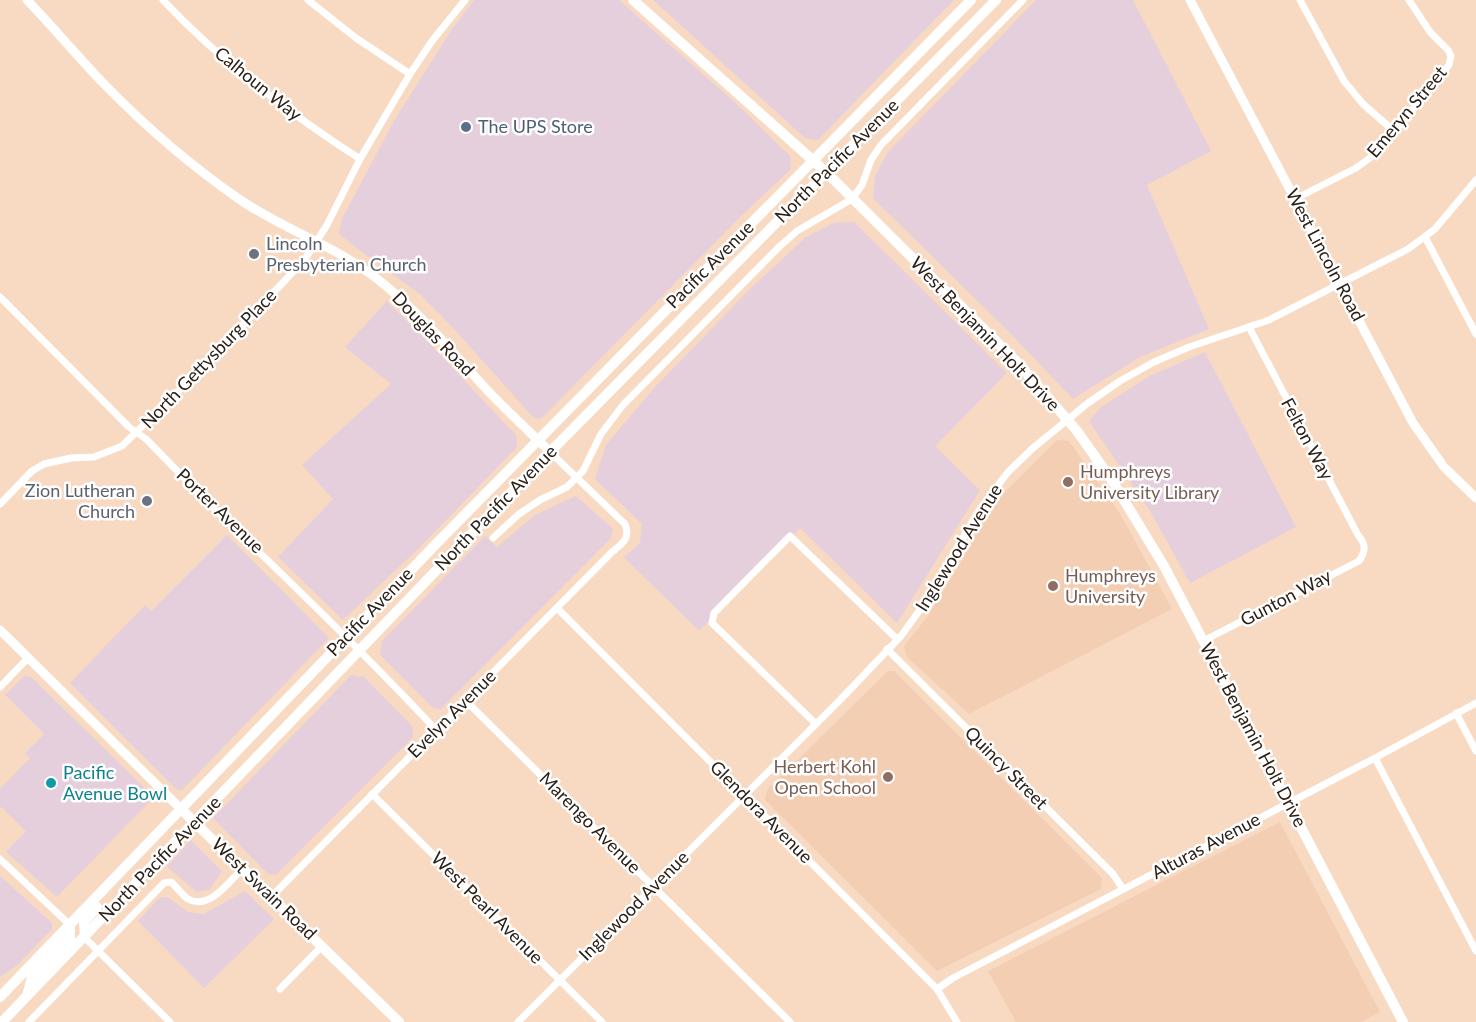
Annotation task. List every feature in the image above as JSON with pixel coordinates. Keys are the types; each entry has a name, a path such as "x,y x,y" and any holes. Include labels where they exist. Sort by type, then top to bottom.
{"main road":[{"name":"West Benjamin Holt Drive","path":"633,0 826,172 1019,364 1068,420 1106,471 1141,525 1403,1022"},
{"name":"Pacific Avenue","path":"0,997 347,637 971,0"},
{"name":"North Pacific Avenue","path":"2,1022 549,452 996,0"},
{"name":"West Swain Road","path":"181,808 399,1022"},
{"path":"85,938 84,922 107,896 110,883"},
{"path":"27,996 32,977 70,938 70,925"}],"street":[{"name":"Douglas Road","path":"27,0 104,84 174,148 240,200 359,265 405,302 538,441 622,520 628,531"},
{"name":"Calhoun Way","path":"164,0 212,47 258,87 360,159"},
{"path":"308,0 356,38 410,74"},
{"name":"North Gettysburg Place","path":"0,504 37,468 51,462 110,453 122,446 212,358 304,259 317,242 360,159 410,74 432,41 465,0"},
{"path":"493,538 529,506 567,487 576,478 586,467 601,434 619,410 779,247 797,231 852,199 862,185 871,160 881,145 1023,0"},
{"name":"West Lincoln Road","path":"1191,0 1413,423 1428,447 1456,480 1476,498"},
{"path":"1300,0 1344,81 1363,104 1395,132"},
{"name":"Emeryn Street","path":"1295,199 1370,159 1449,65 1448,50 1430,32 1409,0"},
{"name":"Inglewood Avenue","path":"518,1022 816,724 897,639 927,600 967,529 996,487 1022,459 1068,420 1120,381 1154,362 1298,307 1408,249 1442,222 1473,190 1476,180"},
{"path":"1425,237 1476,334"},
{"name":"Porter Avenue","path":"0,297 129,427 146,439 347,637 436,730"},
{"name":"Felton Way","path":"1249,327 1363,542 1365,550"},
{"name":"Evelyn Avenue","path":"272,896 625,541 628,531"},
{"path":"816,724 712,623 714,613 790,536 897,639"},
{"name":"Gunton Way","path":"1203,641 1359,561 1365,550"},
{"name":"Glendora Avenue","path":"556,608 937,989 957,1022"},
{"name":"West Swain Road","path":"0,630 181,808"},
{"name":"Quincy Street","path":"887,650 1113,874 1123,889"},
{"path":"0,687 28,658"},
{"name":"Marengo Avenue","path":"465,700 790,1022"},
{"name":"Alturas Avenue","path":"937,989 953,978 1476,703"},
{"path":"1456,712 1476,751"},
{"path":"1375,758 1476,951"},
{"name":"West Pearl Avenue","path":"372,794 602,1022"},
{"path":"0,859 70,925"},
{"path":"29,1022 164,883 171,882 186,898 193,901 205,901 217,894 243,868"},
{"path":"85,938 170,1022"},
{"path":"280,989 322,946"}],"shaded area":[{"path":"474,0 619,0 740,107 790,156 791,169 735,222 542,418 535,418 530,414 420,294 366,255 339,232 342,219 394,121 449,34"},
{"path":"653,0 954,0 818,140 805,138"},
{"path":"1036,0 1133,0 1211,151 1147,185 1209,329 1140,357 1073,399 1011,334 873,198 875,176 888,152"},
{"path":"854,222 1007,373 935,446 980,490 897,623 800,528 699,631 624,557 640,543 642,524 595,479 606,445 656,386 752,287 806,237 834,223"},
{"path":"387,301 516,435 517,447 424,543 343,620 278,557 333,499 302,465 391,384 345,347"},
{"path":"1205,352 1296,527 1190,583 1150,511 1089,421 1101,407 1150,376"},
{"name":"Humphreys University","path":"1057,440 1069,441 1121,515 1172,609 969,714 907,657 904,646 928,616 993,504"},
{"path":"576,496 613,529 611,538 441,709 433,708 380,655 382,641 485,536 497,547 535,515"},
{"path":"227,535 329,638 182,790 177,790 70,683 145,605 151,611"},
{"path":"888,671 894,671 1102,878 1101,889 937,971 765,800 767,790"},
{"path":"351,675 364,677 413,727 413,737 276,875 268,874 213,818"},
{"path":"24,676 31,677 154,797 57,897 6,852 26,831 0,806 0,789 30,758 25,753 44,734 5,695"},
{"path":"1280,822 1380,1012 1361,1022 1016,1022 988,971"},
{"path":"191,840 222,871 209,890 197,892 167,867"},
{"path":"0,876 52,923 52,929 16,966 0,977"},
{"path":"245,891 274,919 204,988 138,921 159,898 167,897 188,912 204,914"}],"place":[{"name":"The UPS Store","path":"466,127"},
{"name":"Lincoln Presbyterian Church","path":"254,254"},
{"name":"Humphreys University Library","path":"1068,482"},
{"name":"Zion Lutheran Church","path":"147,501"},
{"name":"Humphreys University","path":"1053,586"},
{"name":"Herbert Kohl Open School","path":"888,777"},
{"name":"Pacific Avenue Bowl","path":"51,783"}]}
